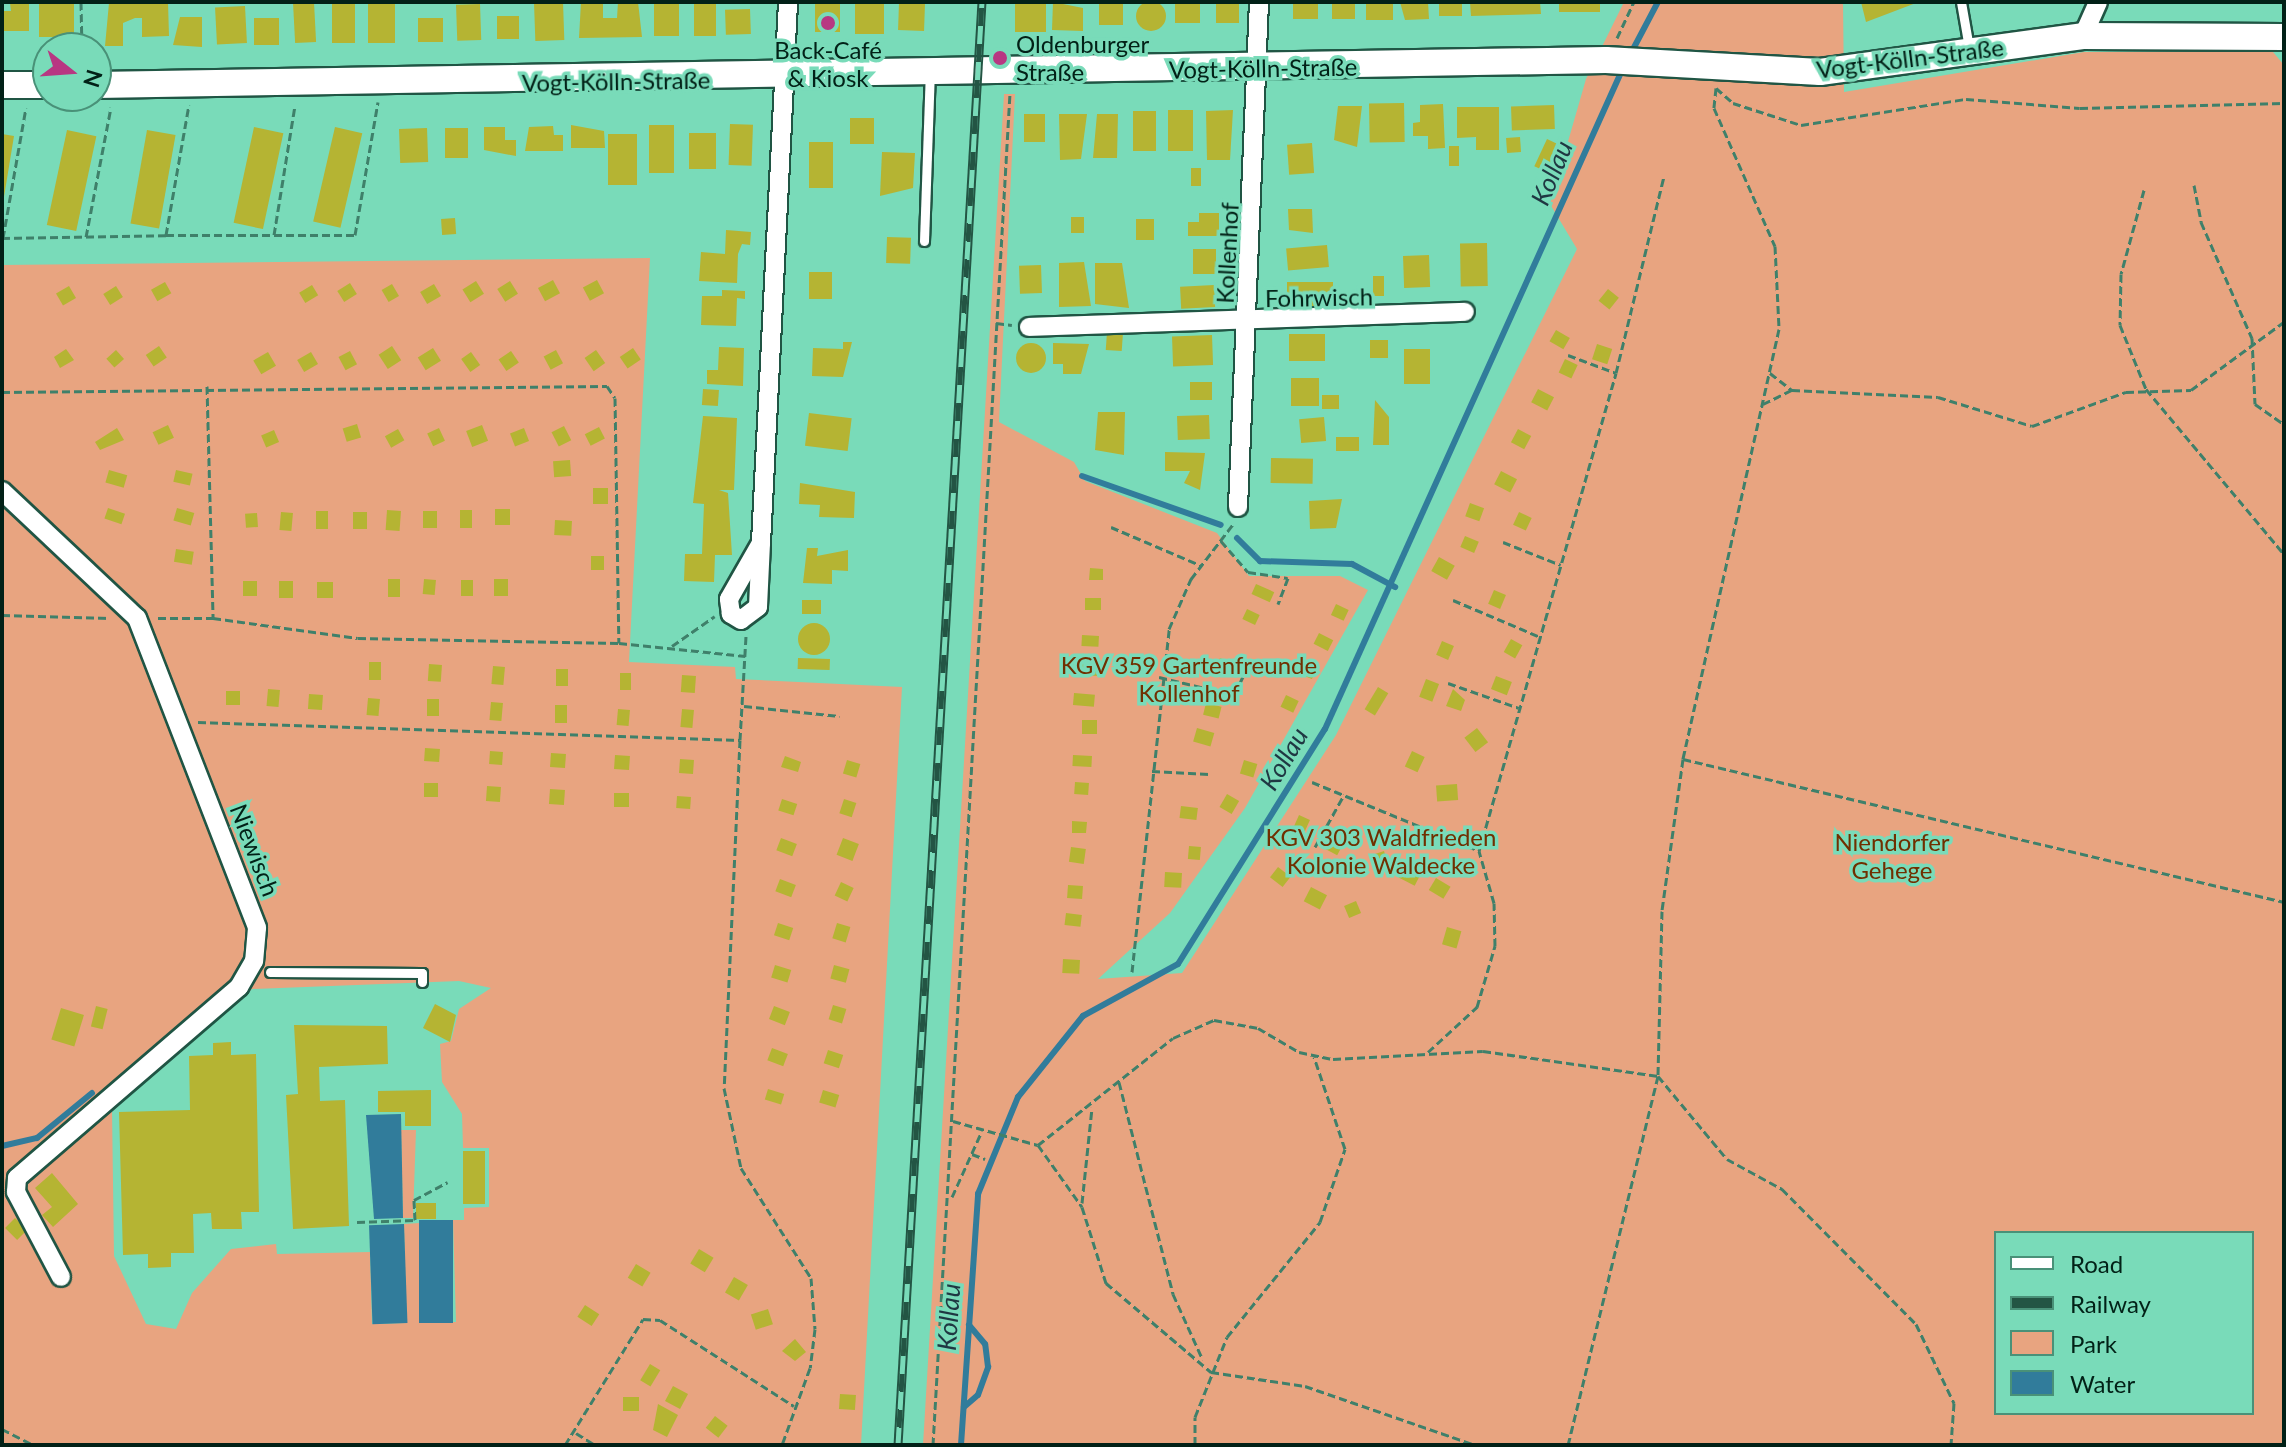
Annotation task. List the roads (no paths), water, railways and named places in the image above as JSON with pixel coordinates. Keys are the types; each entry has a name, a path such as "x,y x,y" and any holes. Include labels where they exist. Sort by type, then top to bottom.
{"street":[{"path":"761,543 728,607 747,620 760,597 788,2"},
{"name":"Kollenhof","path":"1238,507 1261,68 1259,2"},
{"path":"2083,36 2098,2"},
{"name":"Vogt-Kölln-Straße","path":"112,86 192,89 785,79 930,73 1610,60 1655,62 1715,77 1820,72 2083,36 2283,37"},
{"path":"2,85 32,85"},
{"name":"Fohrwisch","path":"1029,327 1247,323 1465,312"},
{"name":"Niewisch","path":"2,491 137,618 253,906 257,950 239,987 17,1178 16,1192 61,1277"}],"lane":[{"path":"1961,2 1970,52"},
{"path":"924,241 930,73"},
{"path":"270,972 422,973 422,982"}],"water":[{"path":"401,1114 403,1218 374,1219 366,1115"},
{"path":"419,1220 453,1220 453,1323 419,1323"},
{"path":"404,1224 407,1323 372,1324 369,1225"}],"waterway":[{"name":"Kollau","path":"1630,55 1658,2"},
{"name":"Kollau","path":"961,1445 978,1194 1018,1097 1083,1016 1178,964 1325,729 1623,68"},
{"path":"1082,476 1221,525"},
{"path":"1237,538 1260,561 1352,564 1395,587"},
{"path":"2,1146 37,1138 92,1093"},
{"path":"964,1407 978,1395 988,1367 985,1344 969,1325"}],"railway":[{"path":"898,1445 982,2"}],"place":[{"name":"Back-Café & Kiosk","path":"828,23"},
{"name":"Oldenburger Straße","path":"1000,58"}],"park label":[{"name":"KGV 359 Gartenfreunde Kollenhof","path":"1189,679"},
{"name":"KGV 303 Waldfrieden Kolonie Waldecke","path":"1381,851"},
{"name":"Niendorfer Gehege","path":"1892,856"}]}
